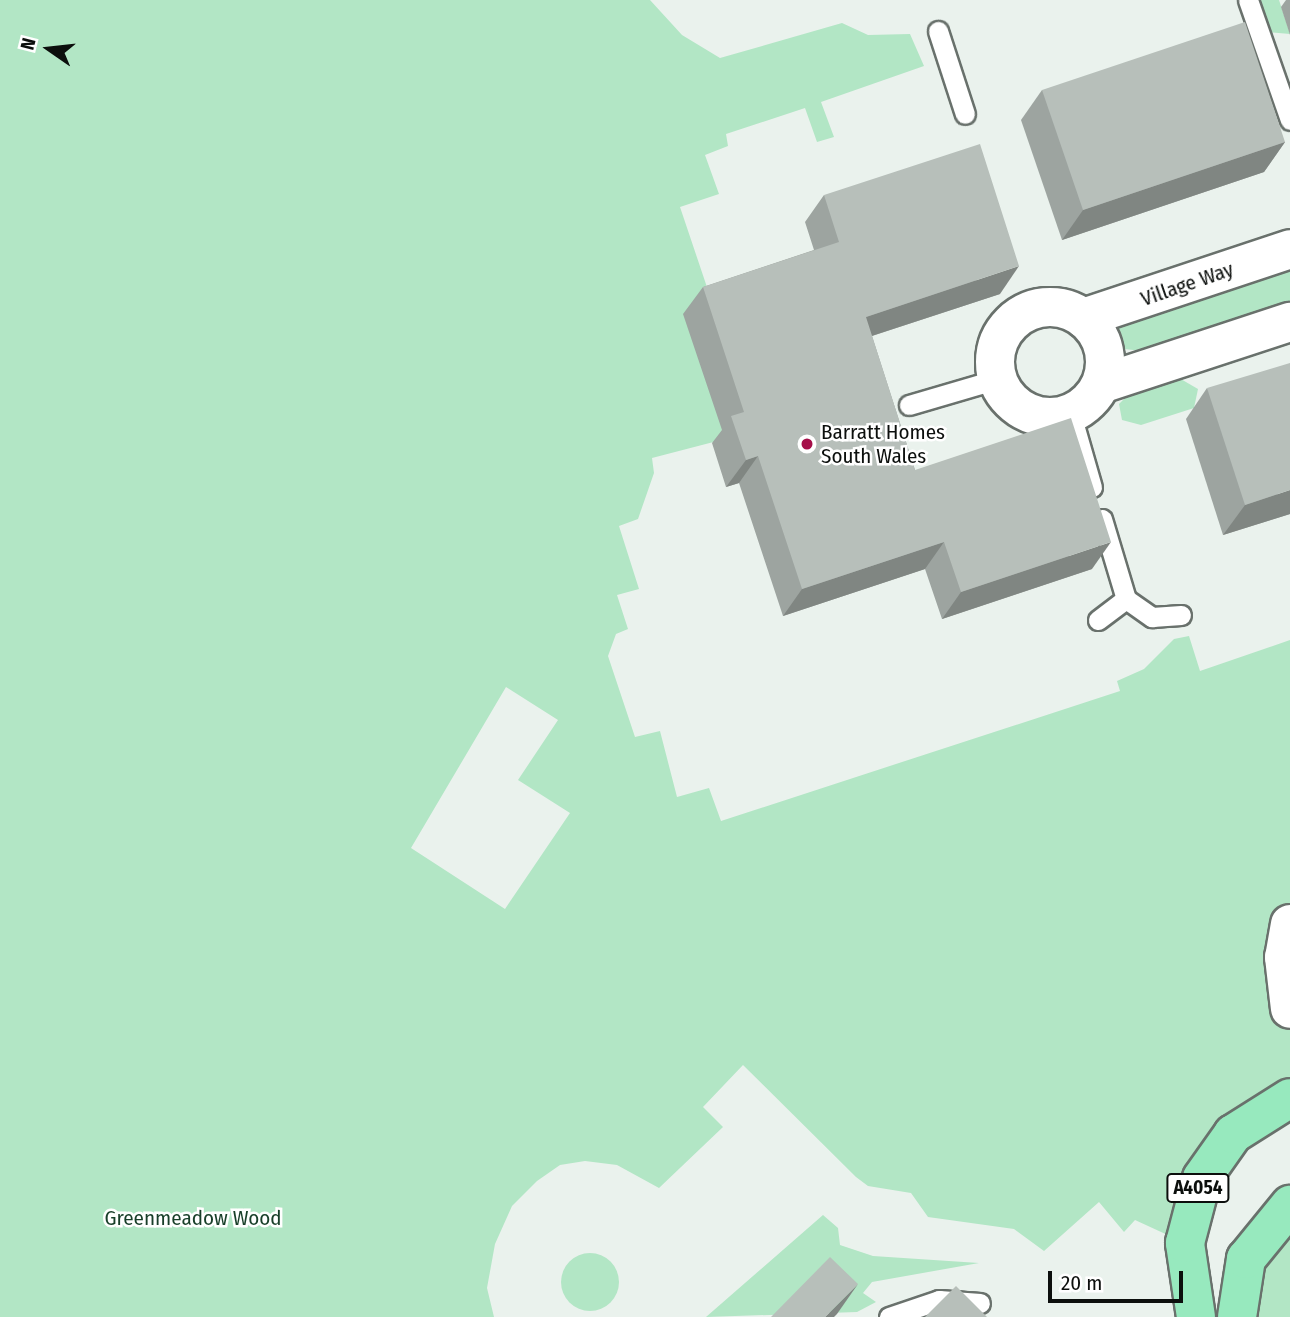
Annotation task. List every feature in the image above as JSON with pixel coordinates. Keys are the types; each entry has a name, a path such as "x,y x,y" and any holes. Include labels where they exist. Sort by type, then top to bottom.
{"main road":[{"name":"A4054","path":"1196,1317 1185,1243 1202,1178 1233,1134 1290,1098"},
{"path":"1237,1317 1246,1259 1290,1205"}],"street":[{"name":"Village Way","path":"1083,318 1290,249"},
{"path":"1101,384 1102,342 1083,318 1059,307 1022,314 998,344 998,379 1020,409 1054,418 1071,414 1101,384 1290,322"},
{"path":"1290,924 1284,957 1290,1009"}],"lane":[{"path":"1248,0 1290,120"},
{"path":"939,31 965,114"},
{"path":"909,405 998,379"},
{"path":"1071,414 1126,599 1152,617 1181,615"},
{"path":"1098,620 1126,599"},
{"path":"889,1317 939,1300 980,1303"}],"green space":[{"name":"Greenmeadow Wood","path":"0,0 650,0 682,35 720,58 842,23 868,35 910,34 924,66 821,102 834,137 817,142 805,108 726,134 728,146 705,155 719,194 680,207 713,305 725,439 652,458 654,473 638,519 619,526 639,589 617,595 628,629 616,634 608,656 635,737 660,731 677,797 709,788 721,821 1120,691 1117,681 1144,669 1174,639 1189,636 1200,671 1290,640 1290,1098 1254,1117 1185,1243 1135,1220 1124,1232 1099,1202 1044,1251 1014,1229 928,1217 911,1193 868,1186 856,1177 743,1065 703,1107 723,1127 659,1188 617,1165 585,1161 560,1165 537,1181 512,1206 495,1244 487,1288 494,1317 0,1317","holes":["506,687 558,720 518,780 570,813 505,909 411,848"]},
{"path":"1254,0 1279,0 1290,34 1266,32"},
{"path":"1290,265 1290,304 1143,351 1124,349 1113,339 1116,327"},
{"path":"1179,378 1198,389 1194,408 1141,425 1122,420 1119,404 1128,395"},
{"path":"823,1215 838,1228 840,1245 873,1256 979,1263 872,1282 863,1293 876,1302 857,1312 706,1317"},
{"path":"1290,1224 1290,1317 1257,1317 1268,1253"},
{"path":"590,1253 606,1258 614,1266 619,1282 614,1298 606,1306 590,1311 574,1306 566,1298 561,1282 566,1266 574,1258"}],"building":[{"path":"1245,22 1285,142 1083,210 1042,90"},
{"path":"980,144 1019,266 866,317 915,470 1071,418 1111,542 961,592 944,542 802,589 758,456 746,460 731,416 744,412 703,287 839,242 824,195"},
{"path":"1290,363 1290,490 1245,505 1207,388"},
{"path":"830,1257 858,1284 825,1317 771,1317"},
{"path":"956,1286 987,1317 925,1317"}],"place":[{"name":"Barratt Homes South Wales","path":"807,444"}]}
